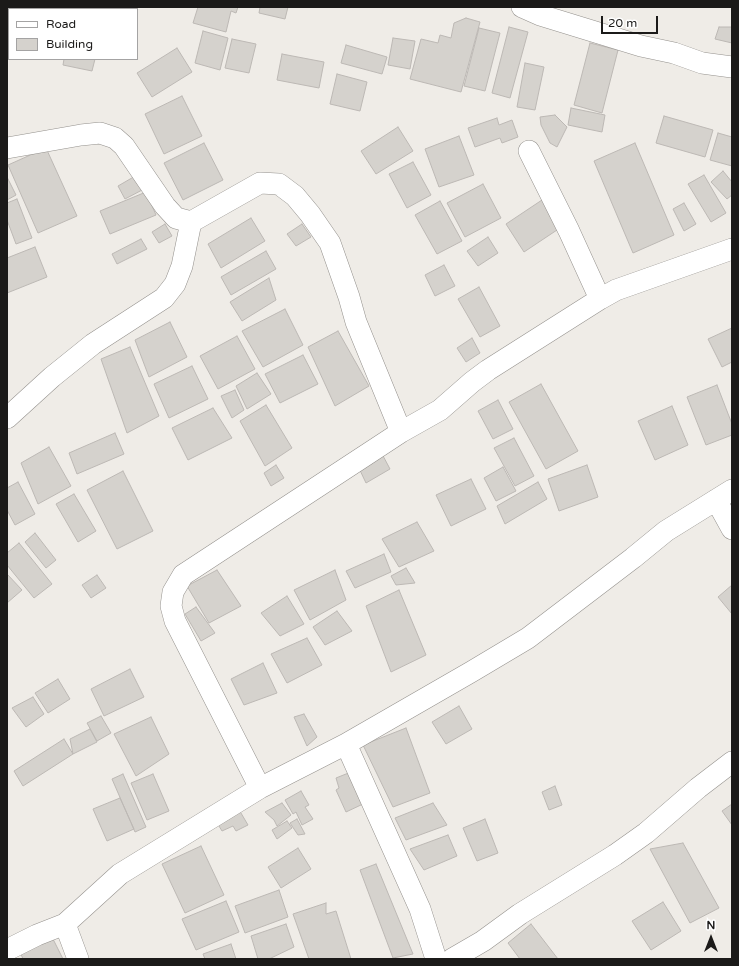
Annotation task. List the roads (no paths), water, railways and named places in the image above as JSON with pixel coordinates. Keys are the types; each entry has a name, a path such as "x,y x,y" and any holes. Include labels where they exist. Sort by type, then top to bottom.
{"street":[{"path":"522,7 540,15 641,46 674,53 702,63 732,67"},
{"path":"7,148 100,133 115,138 124,146 165,206 176,218 191,222 260,183 279,184 295,196 310,214 330,243 350,297 356,322 401,432"},
{"path":"529,151 569,231 600,299"},
{"path":"7,418 52,376 93,344 164,298 175,284 182,266 191,222"},
{"path":"260,788 175,621 171,606 173,592 183,575 401,432 440,410 488,370 600,299 616,290 732,249"},
{"path":"7,950 37,935 65,924 120,874 260,788 346,744 528,638 666,531 724,495 732,529"},
{"path":"346,744 420,909 436,959"},
{"path":"452,959 482,941 520,914 615,855 646,833 698,788 732,762"},
{"path":"65,924 78,959"}]}
